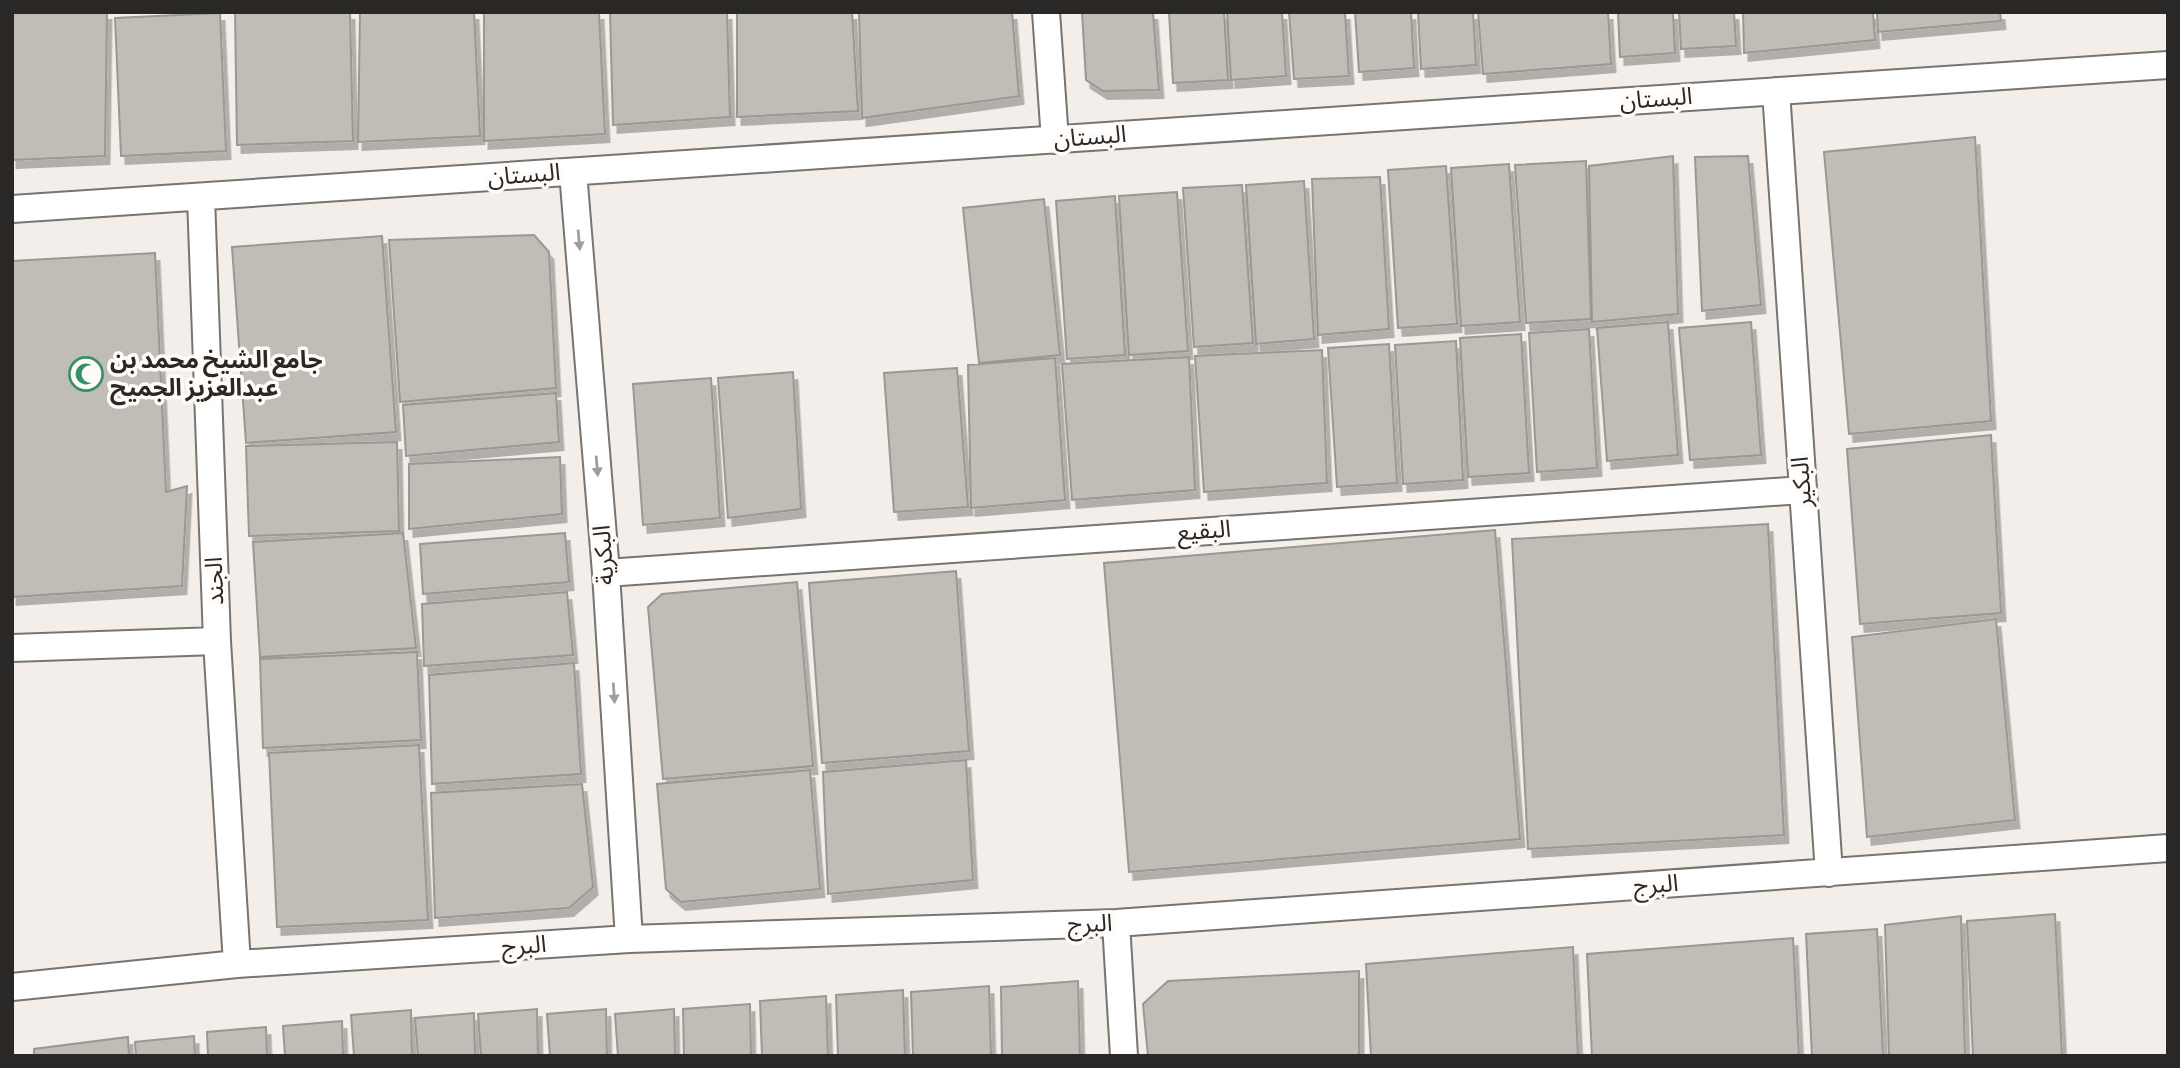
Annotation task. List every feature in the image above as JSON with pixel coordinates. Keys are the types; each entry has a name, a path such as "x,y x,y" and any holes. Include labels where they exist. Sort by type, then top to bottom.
{"street":[{"path":"1046,12 1055,140"},
{"name":"البستان","path":"12,209 2168,65"},
{"name":"البكير","path":"1776,91 1829,873"},
{"name":"البكرية","path":"573,172 606,573 629,939"},
{"name":"الجند","path":"201,197 217,641 237,964"},
{"name":"البقيع","path":"606,573 1802,489"},
{"path":"12,648 217,641"},
{"name":"البرج","path":"12,987 237,964 629,939 1116,923 2168,848"},
{"path":"1116,923 1124,1056"}],"building":[{"path":"12,12 107,12 105,156 12,160"},
{"path":"235,12 350,12 353,141 237,145"},
{"path":"360,12 474,12 480,136 358,142"},
{"path":"484,12 599,12 605,134 484,141"},
{"path":"610,12 727,12 730,117 613,125"},
{"path":"737,12 852,12 858,111 737,117"},
{"path":"859,12 1012,12 1019,96 862,118"},
{"path":"1082,12 1153,12 1159,90 1103,91 1086,80"},
{"path":"1169,12 1224,12 1228,80 1173,83"},
{"path":"1227,12 1282,12 1286,76 1231,80"},
{"path":"1289,12 1345,12 1349,76 1294,79"},
{"path":"1355,12 1411,12 1414,68 1359,72"},
{"path":"1418,12 1473,12 1476,65 1421,69"},
{"path":"1478,12 1608,12 1611,64 1483,74"},
{"path":"1618,12 1673,12 1675,53 1620,57"},
{"path":"1679,12 1734,12 1736,46 1681,49"},
{"path":"1743,12 1873,12 1875,40 1744,53"},
{"path":"1877,12 2000,12 2001,21 1878,32"},
{"path":"220,13 226,151 121,156 115,18"},
{"path":"1975,137 1991,421 1849,434 1824,152"},
{"path":"1673,156 1678,314 1592,322 1589,166"},
{"path":"1748,156 1761,305 1702,311 1695,157"},
{"path":"1586,161 1591,319 1526,323 1515,165"},
{"path":"1509,164 1520,322 1461,326 1451,168"},
{"path":"1446,166 1457,324 1398,328 1388,170"},
{"path":"1380,177 1389,329 1318,335 1312,179"},
{"path":"1304,181 1314,339 1256,344 1246,185"},
{"path":"1242,185 1253,343 1194,347 1183,188"},
{"path":"1177,192 1188,351 1129,355 1119,196"},
{"path":"1115,196 1125,355 1067,359 1056,201"},
{"path":"1044,199 1060,355 979,363 963,208"},
{"path":"534,235 549,252 556,388 400,402 389,240"},
{"path":"382,236 396,432 246,443 232,247"},
{"name":"جامع الشيخ محمد بن عبدالعزيز الجميح","path":"155,253 166,492 187,486 182,586 12,597 12,261"},
{"path":"1668,322 1678,455 1607,461 1597,328"},
{"path":"1751,322 1761,455 1690,460 1679,328"},
{"path":"1589,329 1597,468 1537,472 1529,333"},
{"path":"1521,334 1529,473 1468,477 1460,338"},
{"path":"1456,341 1463,480 1403,484 1395,345"},
{"path":"1389,344 1397,483 1337,487 1328,348"},
{"path":"1322,350 1327,483 1204,492 1195,356"},
{"path":"1189,357 1195,490 1072,500 1062,364"},
{"path":"1055,358 1065,500 971,508 968,365"},
{"path":"957,368 968,507 894,512 884,373"},
{"path":"793,372 801,509 728,518 718,378"},
{"path":"711,378 720,518 643,525 633,384"},
{"path":"556,393 559,442 406,456 403,405"},
{"path":"1991,435 2001,613 1860,624 1847,449"},
{"path":"397,442 399,531 249,536 246,446"},
{"path":"560,457 562,514 409,529 409,464"},
{"path":"1768,524 1784,835 1528,849 1512,539"},
{"path":"1495,530 1520,839 1129,872 1104,563"},
{"path":"403,533 416,648 260,657 253,542"},
{"path":"565,533 569,582 423,594 420,544"},
{"path":"956,571 969,751 822,763 809,583"},
{"path":"797,582 813,766 663,779 648,607 662,594"},
{"path":"567,592 573,655 424,666 422,604"},
{"path":"1996,619 2015,820 1867,837 1852,637"},
{"path":"417,652 421,740 263,748 260,659"},
{"path":"574,663 581,774 432,784 429,675"},
{"path":"419,745 428,920 277,927 269,753"},
{"path":"966,760 973,880 828,894 823,772"},
{"path":"810,770 820,889 681,902 666,889 657,784"},
{"path":"582,784 593,887 569,908 435,918 431,793"},
{"path":"2055,914 2062,1056 1973,1056 1967,921"},
{"path":"1961,916 1965,1056 1889,1056 1885,925"},
{"path":"1877,929 1883,1056 1812,1056 1806,934"},
{"path":"1793,938 1799,1056 1592,1056 1587,954"},
{"path":"1573,947 1578,1056 1371,1056 1366,964"},
{"path":"1359,971 1359,1056 1148,1056 1143,1004 1168,981"},
{"path":"1078,981 1080,1056 1002,1056 1001,987"},
{"path":"989,986 991,1056 913,1056 911,992"},
{"path":"903,990 905,1056 838,1056 836,995"},
{"path":"826,996 828,1056 762,1056 760,1001"},
{"path":"750,1004 751,1056 684,1056 683,1009"},
{"path":"537,1009 538,1056 481,1056 478,1014"},
{"path":"606,1009 607,1056 550,1056 547,1014"},
{"path":"674,1009 675,1056 618,1056 615,1014"},
{"path":"411,1010 412,1056 354,1056 351,1015"},
{"path":"474,1013 475,1056 418,1056 415,1018"},
{"path":"342,1021 343,1056 285,1056 283,1026"},
{"path":"266,1027 267,1056 208,1056 207,1032"},
{"path":"194,1036 195,1056 136,1056 135,1042"},
{"path":"128,1037 129,1056 34,1056 34,1049"}],"place":[{"name":"جامع الشيخ محمد بن عبدالعزيز الجميح","path":"86,374"}]}
